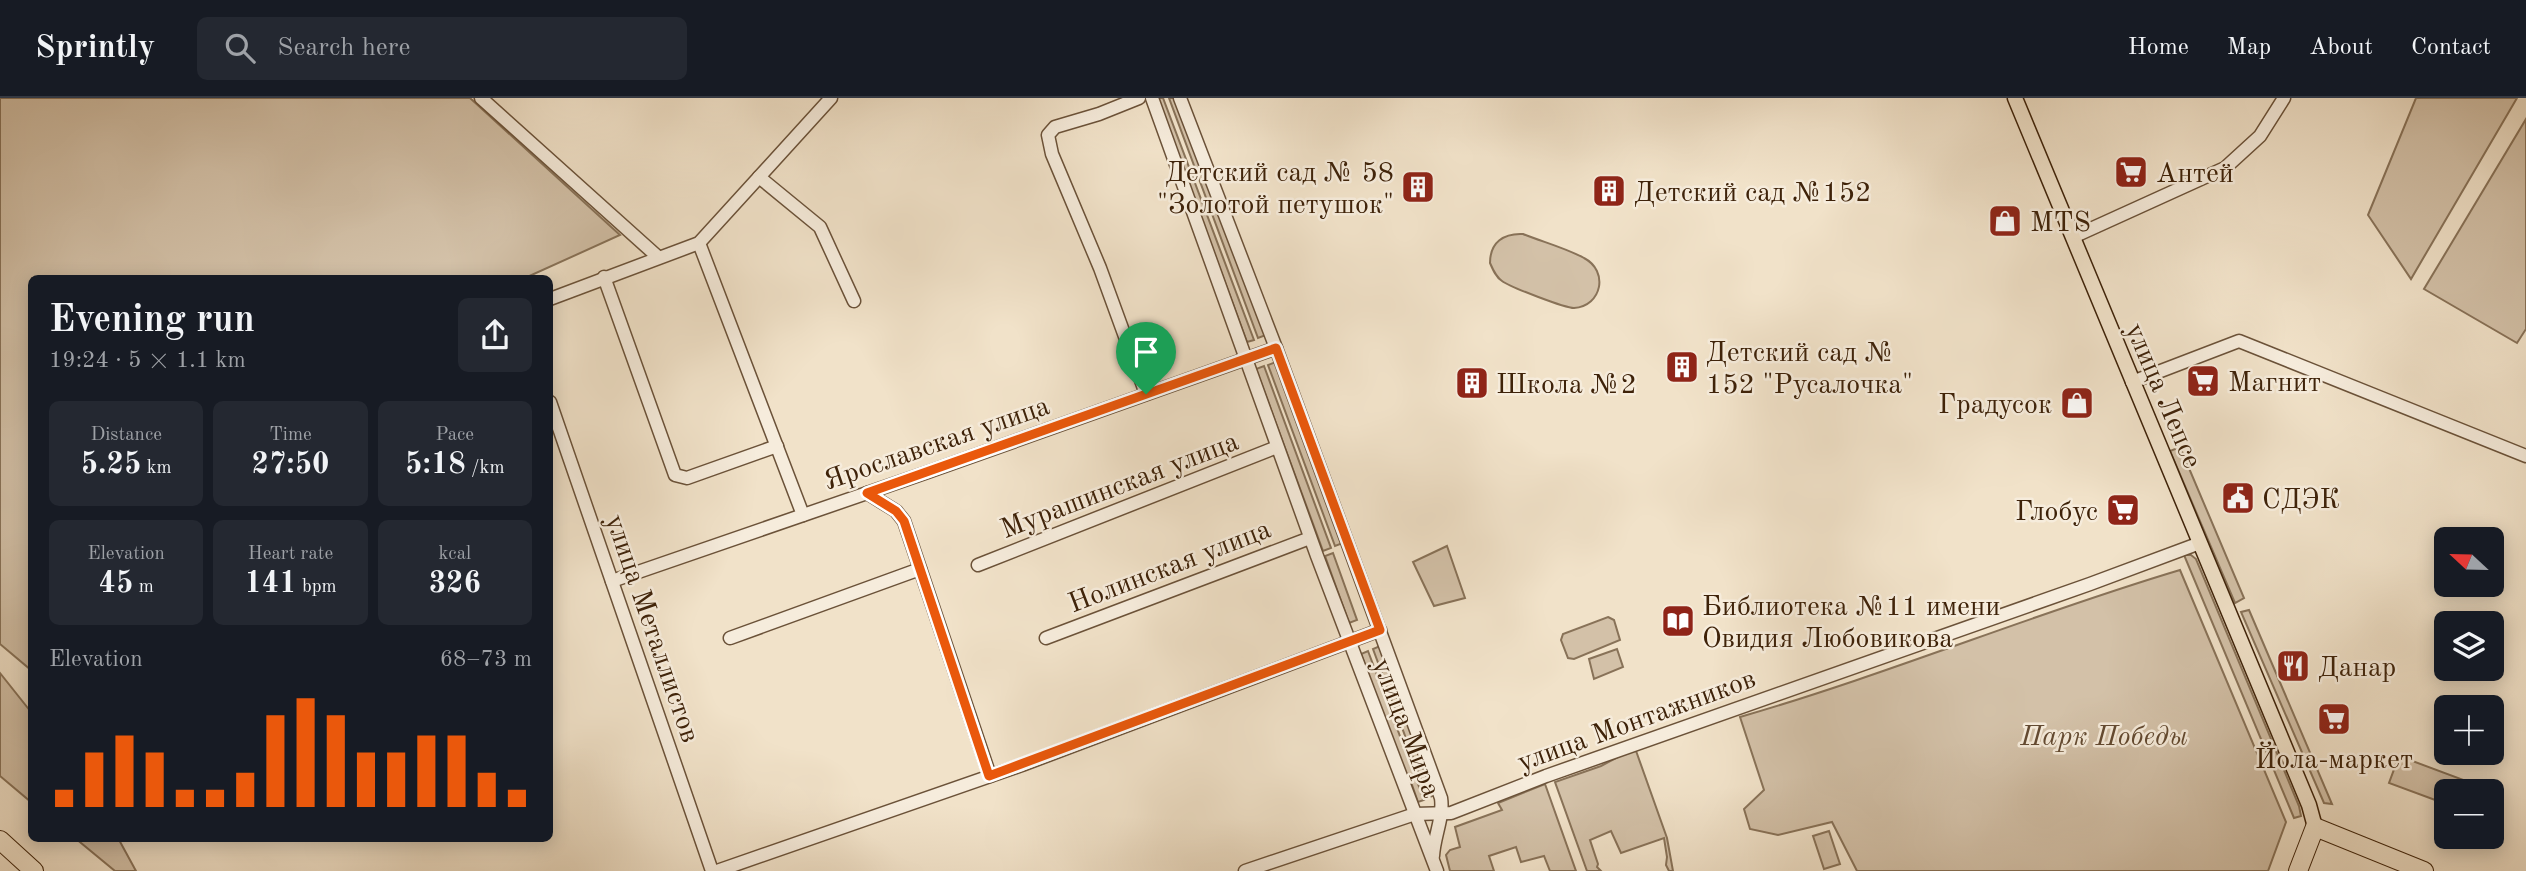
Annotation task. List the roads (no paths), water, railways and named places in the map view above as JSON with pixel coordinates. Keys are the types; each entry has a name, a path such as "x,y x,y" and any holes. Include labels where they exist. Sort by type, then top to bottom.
{"highway":[{"path":"2298,871 2315,827 2424,871"},
{"path":"0,840 34,871"}],"main road":[{"name":"улица Лепсе","path":"2015,98 2309,805 2315,827"}],"street":[{"path":"481,98 658,257"},
{"path":"553,298 699,243 831,98"},
{"path":"1139,98 1055,127 1048,135 1052,154 1100,268 1146,394"},
{"name":"улица Мира","path":"1152,98 1310,538 1435,865"},
{"name":"улица Мира","path":"1180,98 1276,348 1441,798 1442,815 1433,842 1435,865"},
{"path":"2073,237 2225,168 2260,136 2284,98"},
{"path":"759,177 820,227 854,301"},
{"path":"699,243 803,515"},
{"path":"604,277 676,475 687,478 777,446"},
{"path":"2132,382 2239,341 2526,456"},
{"name":"Ярославская улица","path":"612,581 1276,348"},
{"name":"улица Металлистов","path":"553,411 715,871"},
{"name":"Мурашинская улица","path":"978,565 1277,447"},
{"path":"867,493 896,511 904,521 989,776"},
{"name":"Нолинская улица","path":"1046,638 1310,538"},
{"name":"улица Монтажников","path":"1245,871 1269,867 1415,814 1442,815 2200,543"},
{"path":"730,638 920,569"},
{"path":"715,871 989,776 1380,630"}],"place":[{"name":"Антей","path":"2131,172"},
{"name":"Детский сад № 58 \"Золотой петушок\"","path":"1418,187"},
{"name":"Детский сад №152","path":"1609,191"},
{"name":"MTS","path":"2005,221"},
{"name":"Детский сад № 152 \"Русалочка\"","path":"1682,367"},
{"name":"Магнит","path":"2203,381"},
{"name":"Школа №2","path":"1472,383"},
{"name":"Градусок","path":"2077,403"},
{"name":"СДЭК","path":"2238,498"},
{"name":"Глобус","path":"2123,510"},
{"name":"Библиотека №11 имени Овидия Любовикова","path":"1678,621"},
{"name":"Данар","path":"2293,666"},
{"name":"Йола-маркет","path":"2334,719"}],"park label":[{"name":"Парк Победы","path":"2104,735"}]}
